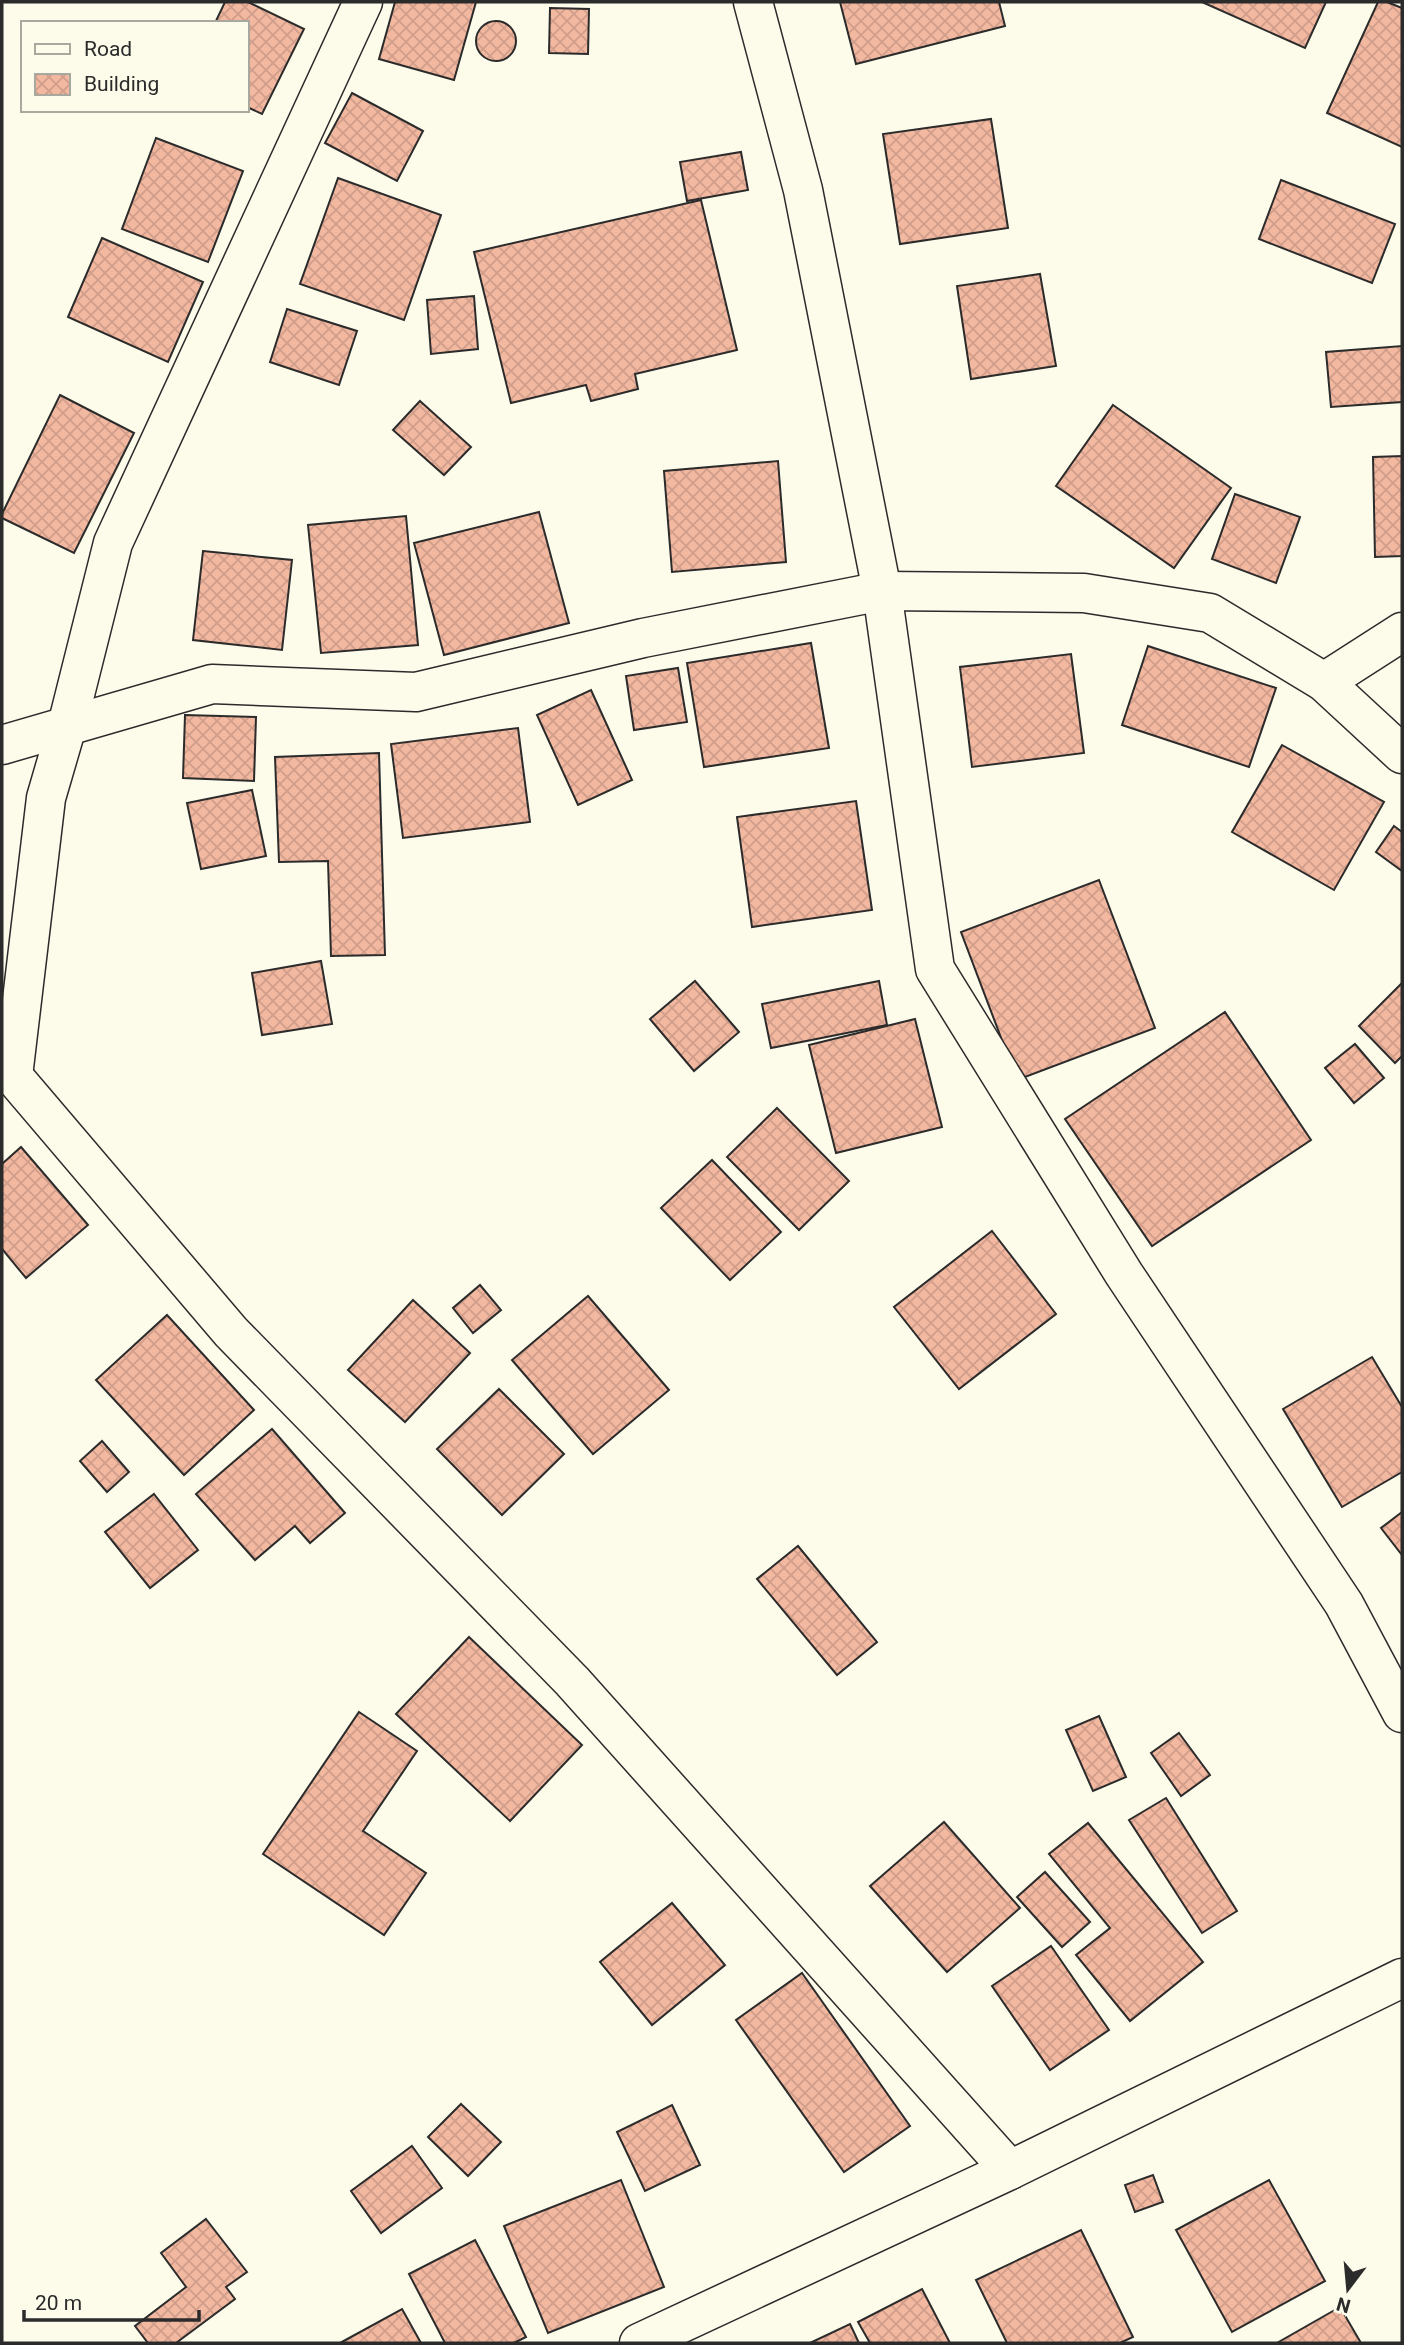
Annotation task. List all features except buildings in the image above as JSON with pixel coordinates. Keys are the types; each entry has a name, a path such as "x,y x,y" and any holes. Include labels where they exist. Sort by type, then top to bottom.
{"street":[{"path":"363,2 113,543 46,798 7,1070 231,1332 572,1681 1010,2170"},
{"path":"753,2 803,190 881,591 935,969 1124,1274 1344,1604 1402,1713"},
{"path":"2,745 212,684 416,692 643,638 881,591 1084,593 1210,613 1324,682 1402,754"},
{"path":"1324,682 1402,632"},
{"path":"639,2343 1010,2170 1402,1978"}]}
